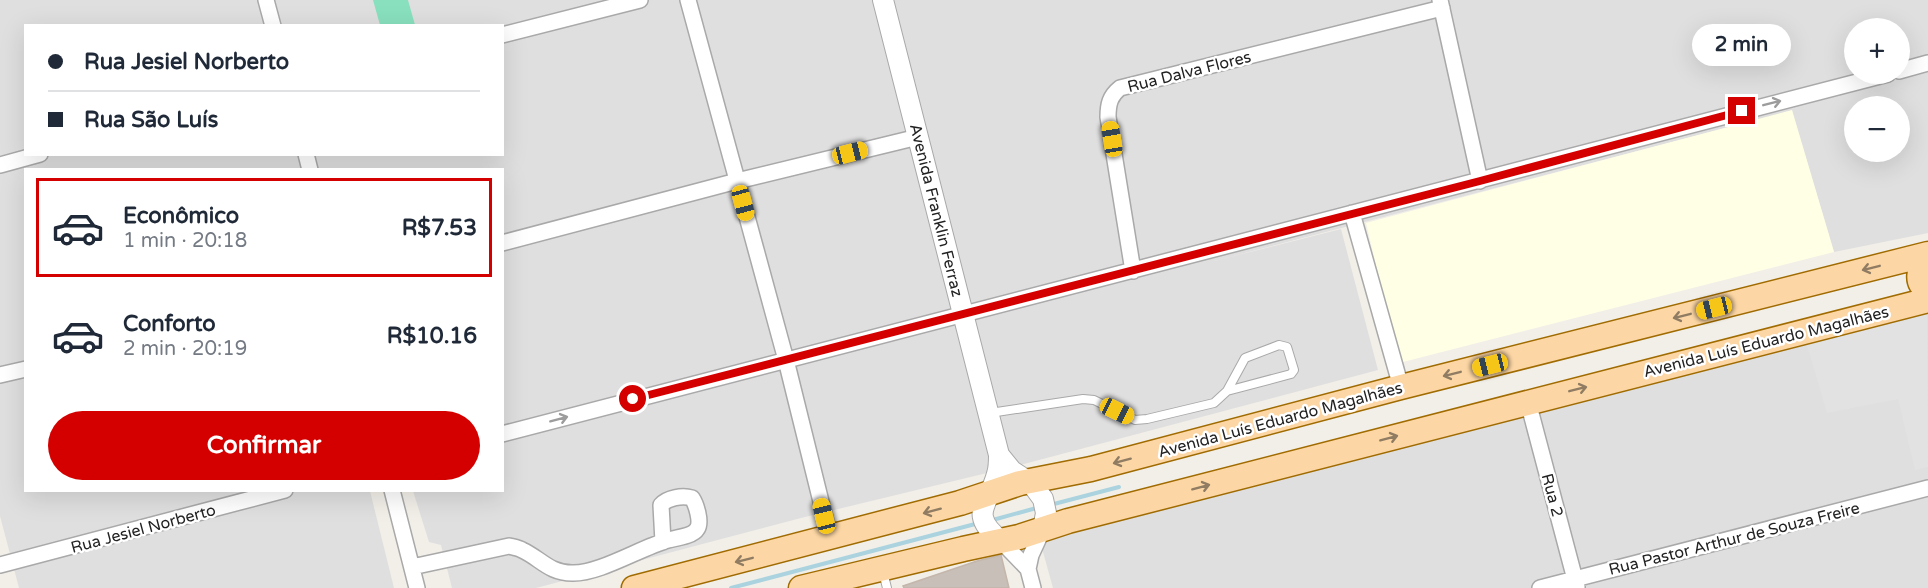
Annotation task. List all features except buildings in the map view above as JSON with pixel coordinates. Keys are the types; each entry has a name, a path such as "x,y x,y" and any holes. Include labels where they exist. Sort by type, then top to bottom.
{"main road":[{"name":"Avenida Luís Eduardo Magalhães","path":"634,588 960,503 986,500 1091,469 1401,387 1928,254"},
{"path":"1928,259 1923,264 1919,276 1920,283 1928,291"},
{"name":"Avenida Luís Eduardo Magalhães","path":"801,588 884,578 996,537 1019,537 1044,525 1068,521 1928,300"}],"street":[{"path":"266,0 272,24"},
{"path":"504,34 640,0"},
{"path":"688,0 786,360 830,538"},
{"name":"Avenida Franklin Ferraz","path":"883,0 999,455"},
{"path":"1441,4 1480,181"},
{"name":"Rua Dalva Flores","path":"1133,271 1108,117 1108,104 1112,94 1120,88 1441,4"},
{"path":"1910,68 1928,63"},
{"path":"504,433 1850,84"},
{"path":"504,242 737,181 918,137"},
{"path":"0,165 33,156"},
{"path":"1352,213 1401,387"},
{"path":"0,375 24,369"},
{"name":"Rua 2","path":"1528,402 1576,583"},
{"path":"999,455 1012,471 1033,485 1045,504 1044,525 1031,555 1028,569 1033,588"},
{"path":"999,455 997,474 986,500 983,517 986,526 1028,569"},
{"name":"Rua Pastor Arthur de Souza Freire","path":"1540,588 1576,583 1928,488"},
{"name":"Rua Jesiel Norberto","path":"0,565 277,492"},
{"path":"393,492 417,588"},
{"path":"412,567 509,546 522,549 554,570 570,573 586,572 663,542"}],"lane":[{"path":"988,413 1083,399 1094,400 1135,420 1147,419 1214,403 1227,391 1245,358 1279,345 1287,347 1294,370 1291,374 1227,391"}],"shaded area":[{"path":"0,0 1928,0 1928,233 1834,252 1792,111 1214,261 1341,229 1378,370 1024,464 801,518 536,588 452,588 441,545 429,542 413,492 504,492 504,168 24,168 24,492 370,492 394,588 19,588 0,516"},
{"path":"1792,110 1834,252 1399,363 1366,223"},
{"path":"1927,311 1928,467 1915,470 1898,399 1827,413 1806,342"},
{"path":"1928,311 1928,588 1053,588 1040,541 1545,407"}],"green space":[{"path":"373,0 408,0 415,24 380,24"}],"waterway":[{"path":"1050,505 1119,487"},
{"path":"989,521 1040,507"},
{"path":"731,588 979,523"}],"route":[{"path":"633,399 1480,181 1742,111"}]}
